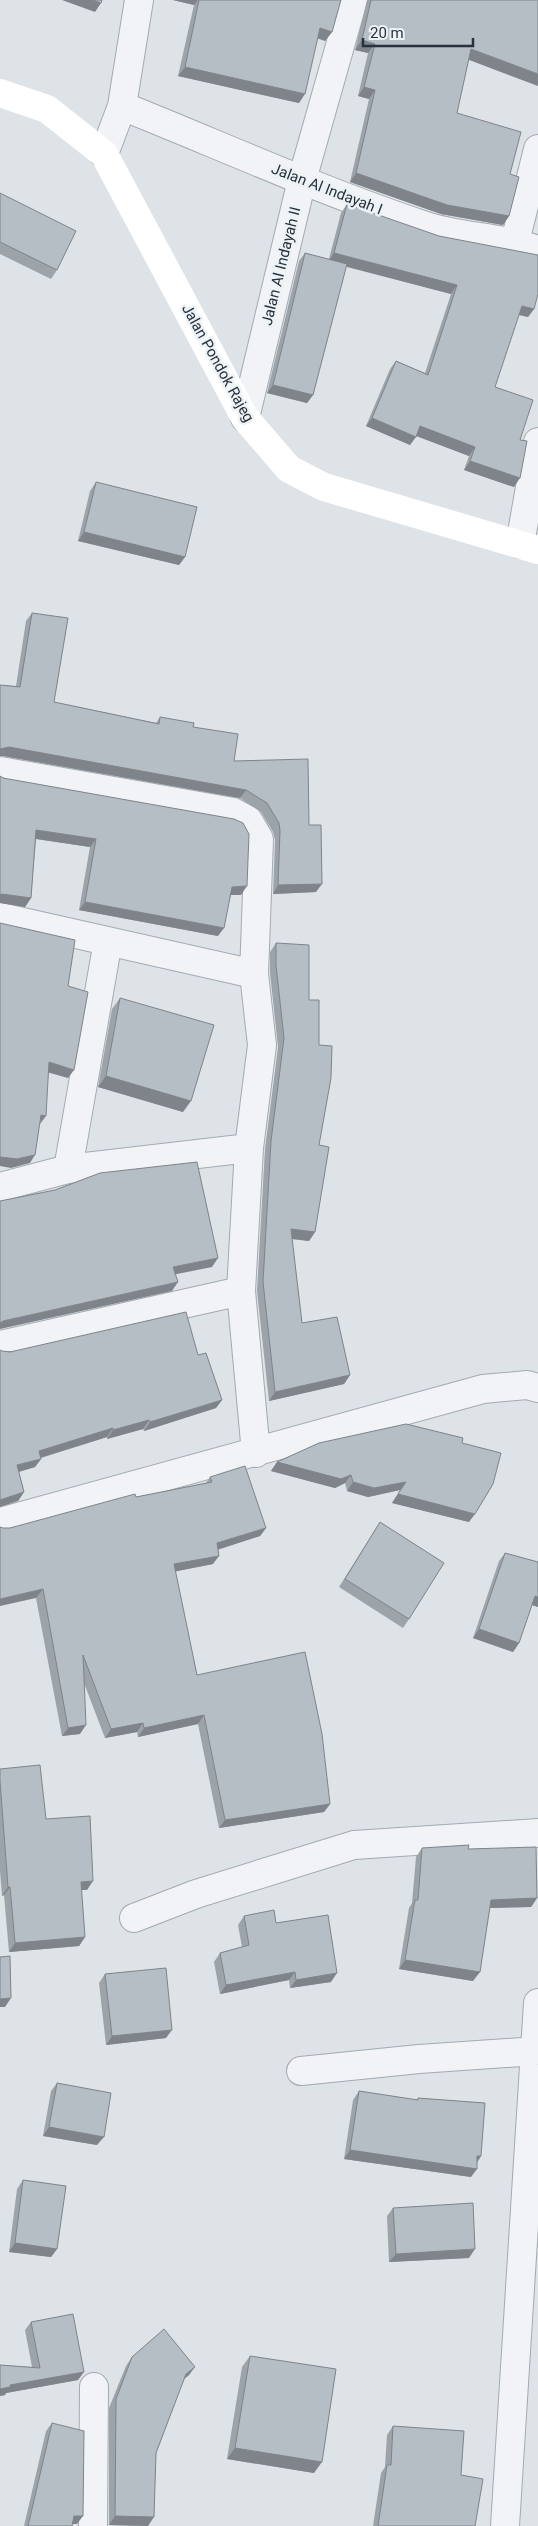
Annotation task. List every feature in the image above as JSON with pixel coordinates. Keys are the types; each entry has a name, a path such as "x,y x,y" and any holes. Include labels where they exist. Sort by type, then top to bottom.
{"main road":[{"name":"Jalan Pondok Rajeg","path":"0,93 47,109 104,154 245,418 289,469 324,486 529,547"}],"street":[{"path":"104,154 122,106 139,0"},
{"name":"Jalan Al Indayah II","path":"245,418 302,180 353,0"},
{"name":"Jalan Al Indayah I","path":"122,106 302,180 425,226 527,246"},
{"path":"527,246 538,149"},
{"path":"529,547 538,442"},
{"path":"0,771 233,812 248,820 258,839 254,974 262,1046 249,1148 242,1291 256,1453"},
{"path":"0,917 254,974"},
{"path":"68,1169 108,941"},
{"path":"0,1188 68,1169 249,1148"},
{"path":"0,1345 242,1291"},
{"path":"0,1522 483,1389 526,1385 538,1388"},
{"path":"134,1918 196,1894 354,1845 538,1833"},
{"path":"505,2526 533,2151 538,2003"},
{"path":"301,2071 419,2058 536,2051"},
{"path":"93,2526 94,2387"}],"building":[{"path":"199,0 341,0 332,32 320,28 305,94 185,67"},
{"path":"371,0 538,0 538,74 471,49 457,113 521,132 510,174 519,177 509,216 447,205 356,173 375,90 364,87 375,44 362,40"},
{"path":"0,193 76,231 57,270 0,242"},
{"path":"347,204 439,236 538,255 538,294 534,309 522,306 495,387 533,400 520,440 527,441 520,478 470,461 475,447 420,426 416,437 372,418 396,361 428,375 457,285 334,253"},
{"path":"305,253 347,264 313,395 273,385"},
{"path":"96,482 197,507 185,557 84,532"},
{"path":"32,613 68,618 54,702 159,724 160,717 194,723 193,727 238,734 234,761 308,759 309,825 321,825 322,884 278,885 279,823 267,803 246,790 9,747 0,749 0,685 20,687"},
{"path":"0,776 234,819 243,823 249,834 247,886 232,887 224,928 85,902 96,839 36,830 31,898 0,895"},
{"path":"0,923 75,940 68,986 88,992 74,1070 49,1062 46,1116 41,1115 35,1155 17,1159 0,1157"},
{"path":"276,943 309,945 309,1000 319,1000 319,1045 332,1046 331,1078 319,1145 329,1147 315,1232 291,1229 302,1323 337,1317 350,1375 275,1392 263,1282 271,1141 284,1038 276,965"},
{"path":"120,998 214,1025 191,1101 106,1076"},
{"path":"197,1162 218,1258 173,1267 178,1282 0,1323 0,1201 55,1190 100,1173"},
{"path":"186,1312 198,1355 206,1353 222,1400 150,1422 149,1420 113,1430 113,1428 39,1451 41,1459 17,1465 24,1492 0,1500 0,1350 10,1352"},
{"path":"406,1424 463,1438 462,1443 501,1453 493,1484 475,1514 398,1494 406,1482 374,1488 353,1482 351,1475 341,1479 277,1462 319,1443"},
{"path":"245,1466 266,1528 217,1543 219,1556 174,1564 197,1675 305,1652 322,1734 330,1804 225,1820 204,1715 144,1728 143,1723 111,1729 83,1655 86,1725 68,1728 43,1589 0,1599 0,1527 10,1528 135,1494 136,1497 212,1482 210,1477"},
{"path":"380,1522 444,1563 409,1619 345,1579"},
{"path":"505,1553 538,1562 538,1597 535,1596 519,1643 479,1629"},
{"path":"40,1765 46,1819 90,1816 93,1881 81,1882 85,1937 15,1943 10,1887 8,1887 0,1769"},
{"path":"469,1845 468,1849 536,1847 537,1898 491,1900 480,1972 405,1960 415,1900 418,1900 422,1848"},
{"path":"274,1910 276,1923 328,1915 337,1973 296,1980 295,1972 226,1985 220,1953 249,1945 244,1916"},
{"path":"10,1956 11,1998 0,1999 0,1957"},
{"path":"166,1968 172,2030 112,2036 105,1974"},
{"path":"57,2083 111,2093 104,2137 49,2127"},
{"path":"359,2091 418,2100 418,2098 485,2103 481,2156 477,2156 477,2169 350,2150"},
{"path":"23,2180 66,2186 57,2249 15,2243"},
{"path":"473,2203 475,2249 396,2254 393,2208"},
{"path":"73,2314 84,2372 10,2385 10,2387 0,2389 0,2365 40,2368 31,2322"},
{"path":"164,2329 195,2367 186,2374 156,2453 154,2517 115,2516 116,2399 132,2357"},
{"path":"250,2356 336,2369 322,2462 235,2448"},
{"path":"52,2423 84,2431 83,2516 74,2516 72,2526 28,2526"},
{"path":"393,2426 464,2431 461,2475 483,2479 475,2526 378,2526 387,2465 391,2465"}]}
